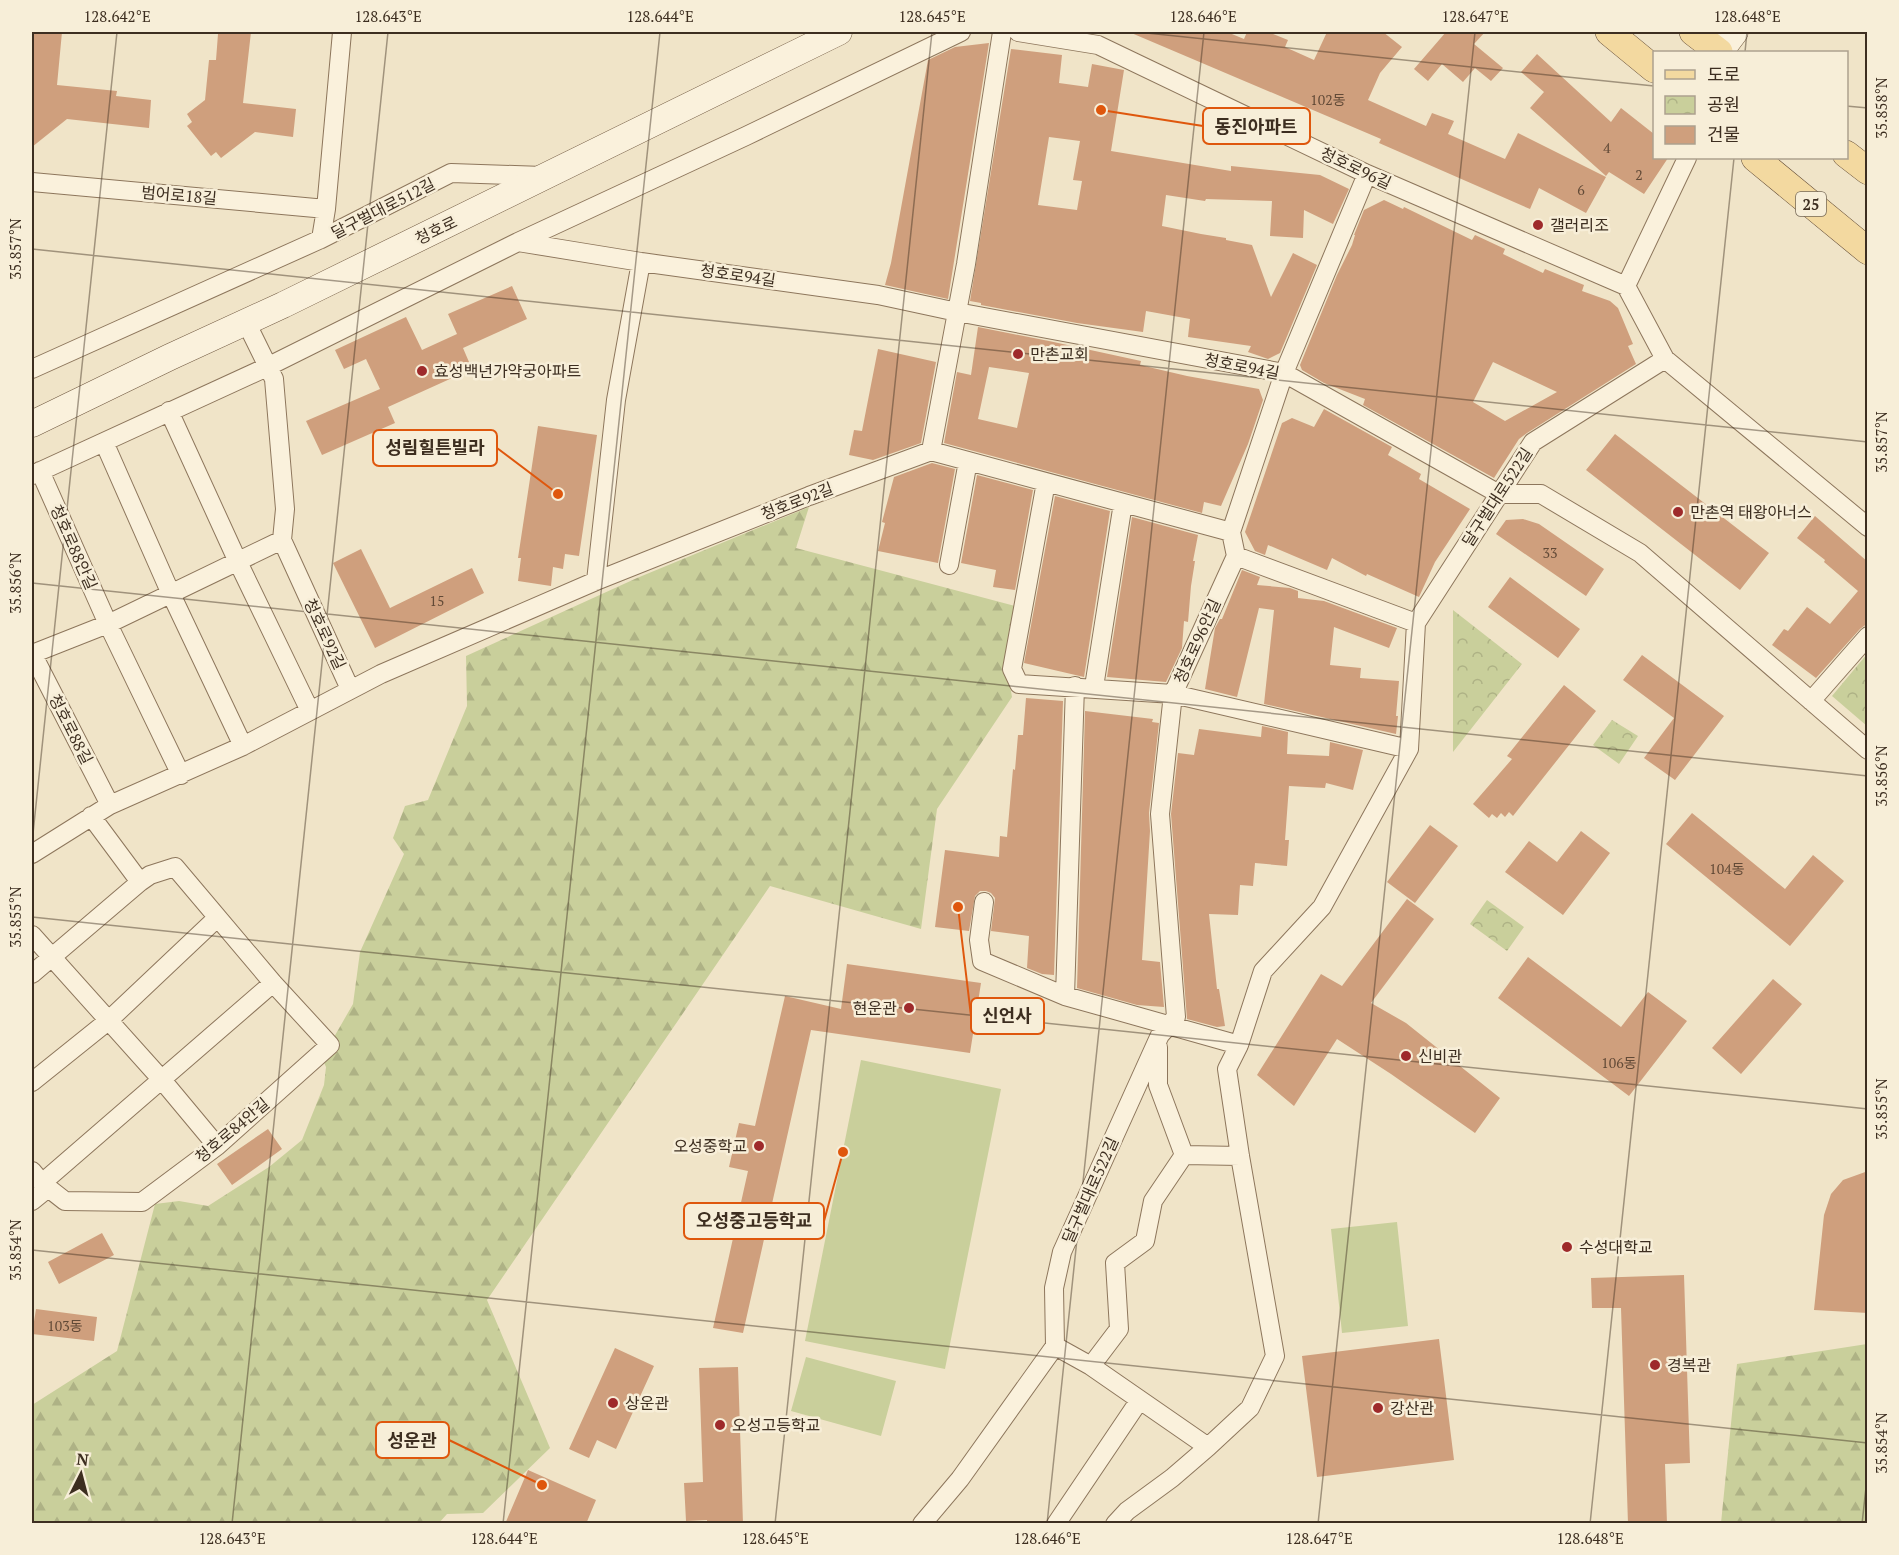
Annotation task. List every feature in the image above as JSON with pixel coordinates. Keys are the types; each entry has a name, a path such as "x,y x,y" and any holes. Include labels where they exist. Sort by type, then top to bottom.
{"main road":[{"name":"청호로","path":"32,424 283,305 839,32"},
{"path":"1609,32 1653,68"},
{"path":"1693,32 1719,51"},
{"path":"1721,51 1735,32"},
{"path":"1848,156 1868,171"},
{"name":"25","path":"1756,159 1868,251"}],"street":[{"name":"달구벌대로512길","path":"321,239 326,208 342,32"},
{"path":"36,473 267,367 518,242 746,136 961,32"},
{"path":"1002,32 957,312 931,451 1231,532"},
{"name":"청호로96길","path":"1018,32 1098,45 1367,174 1626,286"},
{"path":"1687,159 1626,286 1665,359 1868,528"},
{"name":"달구벌대로512길","path":"321,239 451,173 545,176"},
{"path":"1367,174 1284,373 1231,532 1236,556 1416,623"},
{"name":"범어로18길","path":"32,182 326,208"},
{"path":"32,369 321,239"},
{"name":"청호로94길","path":"518,242 641,262 878,295 1284,373 1499,494"},
{"path":"596,581 616,400 641,262"},
{"path":"32,653 108,624 282,540 285,509 274,379 246,322"},
{"name":"달구벌대로522길","path":"1115,1524 1127,1510 1172,1478 1250,1408 1275,1356 1227,1069 1239,1045 1263,971 1322,907 1409,749 1416,623 1533,442 1665,359"},
{"path":"169,411 310,711"},
{"path":"104,441 171,594 243,746"},
{"name":"청호로92길","path":"282,540 350,689 596,581 809,496 931,451"},
{"path":"949,566 968,461"},
{"name":"청호로88안길","path":"36,473 108,624"},
{"path":"1046,482 1012,669 1019,684 1173,694 1409,749"},
{"path":"1499,494 1541,494 1640,553 1868,750"},
{"path":"1065,996 1084,687 1123,503"},
{"name":"청호로96안길","path":"1167,1026 1176,1017 1160,814 1173,694 1236,556"},
{"path":"108,624 181,775"},
{"path":"1811,701 1868,636"},
{"name":"청호로88길","path":"32,653 110,805"},
{"path":"32,854 110,805 243,746 350,689"},
{"path":"91,816 140,882"},
{"name":"청호로84안길","path":"32,974 140,882 150,875 175,867 273,983 330,1045 217,1146 142,1202 65,1201 40,1180"},
{"path":"984,902 979,940 982,961 1065,996 1239,1045"},
{"path":"32,1082 108,1021 217,918"},
{"path":"32,935 162,1080 217,1146"},
{"path":"32,1201 40,1180 162,1080 273,983"},
{"name":"달구벌대로522길","path":"1055,1346 1053,1288 1062,1252 1167,1026"},
{"name":"달구벌대로522길","path":"1158,1042 1158,1085 1184,1155"},
{"path":"1091,1366 1119,1329 1115,1263 1145,1241 1153,1201 1184,1155 1240,1156"},
{"path":"922,1524 960,1479 1055,1346 1091,1366 1208,1447"},
{"path":"1056,1524 1139,1401"}],"green space":[{"path":"809,507 796,548 1015,606 1006,663 1012,697 937,809 921,929 770,886 487,1300 550,1448 483,1513 447,1514 438,1524 32,1524 32,1405 117,1351 155,1204 179,1201 208,1206 269,1167 302,1140 324,1085 326,1067 322,1058 353,1004 360,952 404,854 393,838 405,806 428,800 467,706 466,656 637,578"},
{"path":"1453,610 1522,664 1453,752"},
{"path":"1867,654 1867,726 1832,696"},
{"path":"1612,720 1638,736 1619,764 1593,745"},
{"path":"1487,900 1524,927 1507,951 1470,924"},
{"path":"861,1060 1001,1089 945,1369 805,1341"},
{"path":"1397,1222 1408,1326 1342,1333 1331,1229"},
{"path":"1867,1344 1867,1523 1721,1523 1737,1364"},
{"path":"806,1357 896,1381 881,1436 791,1411"}],"building":[{"path":"32,32 62,32 57,85 117,91 116,96 151,100 149,128 67,119 32,147"},
{"path":"251,32 243,103 296,109 293,137 255,132 221,158 216,152 211,156 187,126 192,122 187,114 205,100 209,60 216,60 218,34"},
{"path":"1129,32 1227,32 1244,39 1247,32 1268,32 1288,40 1285,47 1314,60 1327,32 1383,32 1402,47 1380,73 1368,100 1426,126 1432,113 1454,121 1448,134 1505,159 1518,133 1606,177 1586,213 1539,188 1530,209 1379,143 1381,139"},
{"path":"1446,32 1485,32 1474,44 1503,68 1491,81 1475,68 1463,82 1442,64 1428,81 1414,69"},
{"path":"989,43 948,299 885,285 928,60 955,47"},
{"path":"1011,49 1062,55 1059,83 1088,87 1092,64 1124,70 1111,151 1231,171 1231,166 1320,175 1349,189 1333,224 1304,210 1303,238 1270,236 1272,201 1206,199 1205,201 1166,195 1162,226 1252,245 1271,297 1293,253 1317,265 1280,353 1268,359 1248,352 1251,346 1188,337 1190,319 1146,311 1143,332 1077,323 970,301","holes":["1049,137 1080,141 1073,180 1082,181 1077,210 1038,205"]},
{"path":"1537,54 1611,122 1621,108 1653,133 1653,159 1667,159 1644,194 1609,172 1606,176 1530,108 1544,92 1521,72"},
{"path":"1384,200 1403,209 1404,207 1472,240 1475,235 1505,249 1503,254 1543,273 1545,269 1584,285 1582,291 1610,301 1618,308 1633,344 1628,346 1636,364 1519,439 1494,478 1363,405 1365,399 1324,383 1302,370 1300,365 1337,275 1352,245 1364,210","holes":["1493,362 1557,392 1505,421 1473,402"]},
{"name":"효성백년가약궁아파트","path":"512,286 527,319 463,348 472,369 388,407 395,423 322,455 306,421 380,389 366,359 344,369 335,350 406,317 422,350 457,334 448,314"},
{"path":"978,327 1141,361 1140,365 1187,376 1259,389 1263,400 1248,444 1221,506 1204,502 1202,513 944,443 957,372 971,375","holes":["989,367 1029,373 1017,428 978,419"]},
{"path":"878,349 936,362 921,443 873,460 849,455 854,430 862,431"},
{"path":"1324,409 1392,447 1388,455 1421,474 1419,479 1470,509 1435,562 1419,597 1367,574 1366,576 1332,558 1327,570 1268,545 1265,555 1255,551 1245,532 1282,423 1292,418 1314,427"},
{"path":"538,426 597,435 579,556 565,554 563,569 553,567 551,586 518,581 521,558 518,558"},
{"name":"만촌역 태왕아너스","path":"1615,434 1769,553 1740,590 1586,470"},
{"path":"932,463 955,469 938,563 878,551 885,523 882,522 894,477"},
{"path":"977,475 1033,490 1015,590 993,587 996,570 961,563"},
{"path":"1055,496 1110,511 1084,677 1024,663"},
{"path":"1815,516 1868,562 1868,623 1816,678 1772,645 1784,629 1788,631 1807,607 1830,624 1858,591 1797,538"},
{"path":"1132,517 1198,535 1193,561 1195,561 1188,622 1184,621 1182,648 1166,682 1107,677"},
{"path":"1523,519 1539,524 1604,569 1586,596 1496,534 1506,520"},
{"path":"361,549 390,608 472,568 484,593 375,648 333,563"},
{"path":"1242,570 1260,577 1257,585 1290,588 1298,591 1298,598 1324,601 1397,628 1389,648 1334,627 1330,665 1361,668 1360,678 1399,681 1396,734 1264,704 1274,610 1259,608 1237,697 1205,689 1215,628 1222,619"},
{"path":"1510,577 1580,629 1558,658 1488,607"},
{"path":"1642,655 1724,716 1675,780 1644,758 1674,718 1623,680"},
{"path":"1564,685 1596,711 1513,816 1509,812 1505,817 1501,813 1497,818 1492,814 1489,818 1473,804 1512,759 1507,756"},
{"path":"1026,698 1063,701 1054,975 1042,974 1027,968 1029,936 991,931 995,898 991,893 980,891 975,896 969,931 935,927 945,850 999,857 1000,836 1007,837 1013,769 1015,770 1018,735 1023,735"},
{"path":"1085,711 1153,719 1152,722 1159,723 1149,813 1150,831 1142,960 1160,962 1164,1007 1137,1005 1077,988"},
{"path":"1262,726 1288,732 1287,754 1329,756 1330,742 1363,750 1353,790 1326,783 1325,788 1289,786 1285,840 1289,840 1287,866 1255,863 1253,886 1240,885 1238,915 1209,914 1217,989 1219,989 1225,1026 1217,1027 1187,1019 1171,814 1178,753 1194,755 1199,729 1261,737"},
{"path":"1692,813 1785,889 1813,855 1844,881 1790,946 1666,844"},
{"path":"1430,825 1458,846 1415,903 1387,882"},
{"path":"1581,831 1610,853 1563,915 1505,872 1529,841 1557,862"},
{"name":"신비관","path":"1407,899 1434,919 1371,1003 1406,1023 1500,1098 1475,1133 1337,1039 1294,1106 1257,1075 1321,974 1342,986"},
{"path":"1528,957 1621,1027 1648,992 1687,1021 1629,1096 1498,998"},
{"path":"847,964 981,983 970,1053 811,1030 743,1333 713,1328 748,1171 729,1167 739,1123 755,1126 785,996 841,1009"},
{"path":"1773,979 1802,1004 1741,1074 1712,1048"},
{"path":"268,1129 282,1149 232,1185 217,1164"},
{"path":"1868,1171 1868,1313 1814,1310 1824,1215 1831,1194 1843,1180"},
{"path":"102,1233 114,1255 59,1284 48,1262"},
{"name":"경복관","path":"1684,1275 1690,1463 1665,1464 1667,1524 1628,1524 1621,1308 1592,1308 1591,1278"},
{"path":"36,1309 97,1317 94,1341 32,1334"},
{"name":"강산관","path":"1439,1339 1454,1460 1317,1477 1302,1356"},
{"name":"상운관","path":"615,1348 654,1366 616,1449 597,1440 589,1458 569,1449"},
{"name":"오성고등학교","path":"738,1367 743,1524 707,1524 707,1520 686,1521 684,1483 703,1482 699,1368"},
{"path":"528,1470 596,1500 586,1524 505,1524"}],"place":[{"name":"동진아파트","path":"1101,110"},
{"name":"갤러리조","path":"1538,225"},
{"name":"만촌교회","path":"1018,354"},
{"name":"효성백년가약궁아파트","path":"422,371"},
{"name":"성림힐튼빌라","path":"558,494"},
{"name":"만촌역 태왕아너스","path":"1678,512"},
{"name":"신언사","path":"958,907"},
{"name":"현운관","path":"909,1008"},
{"name":"신비관","path":"1406,1056"},
{"name":"오성중학교","path":"759,1146"},
{"name":"오성중고등학교","path":"843,1152"},
{"name":"수성대학교","path":"1567,1247"},
{"name":"경복관","path":"1655,1365"},
{"name":"상운관","path":"613,1403"},
{"name":"강산관","path":"1378,1408"},
{"name":"오성고등학교","path":"720,1425"},
{"name":"성운관","path":"542,1485"}]}
